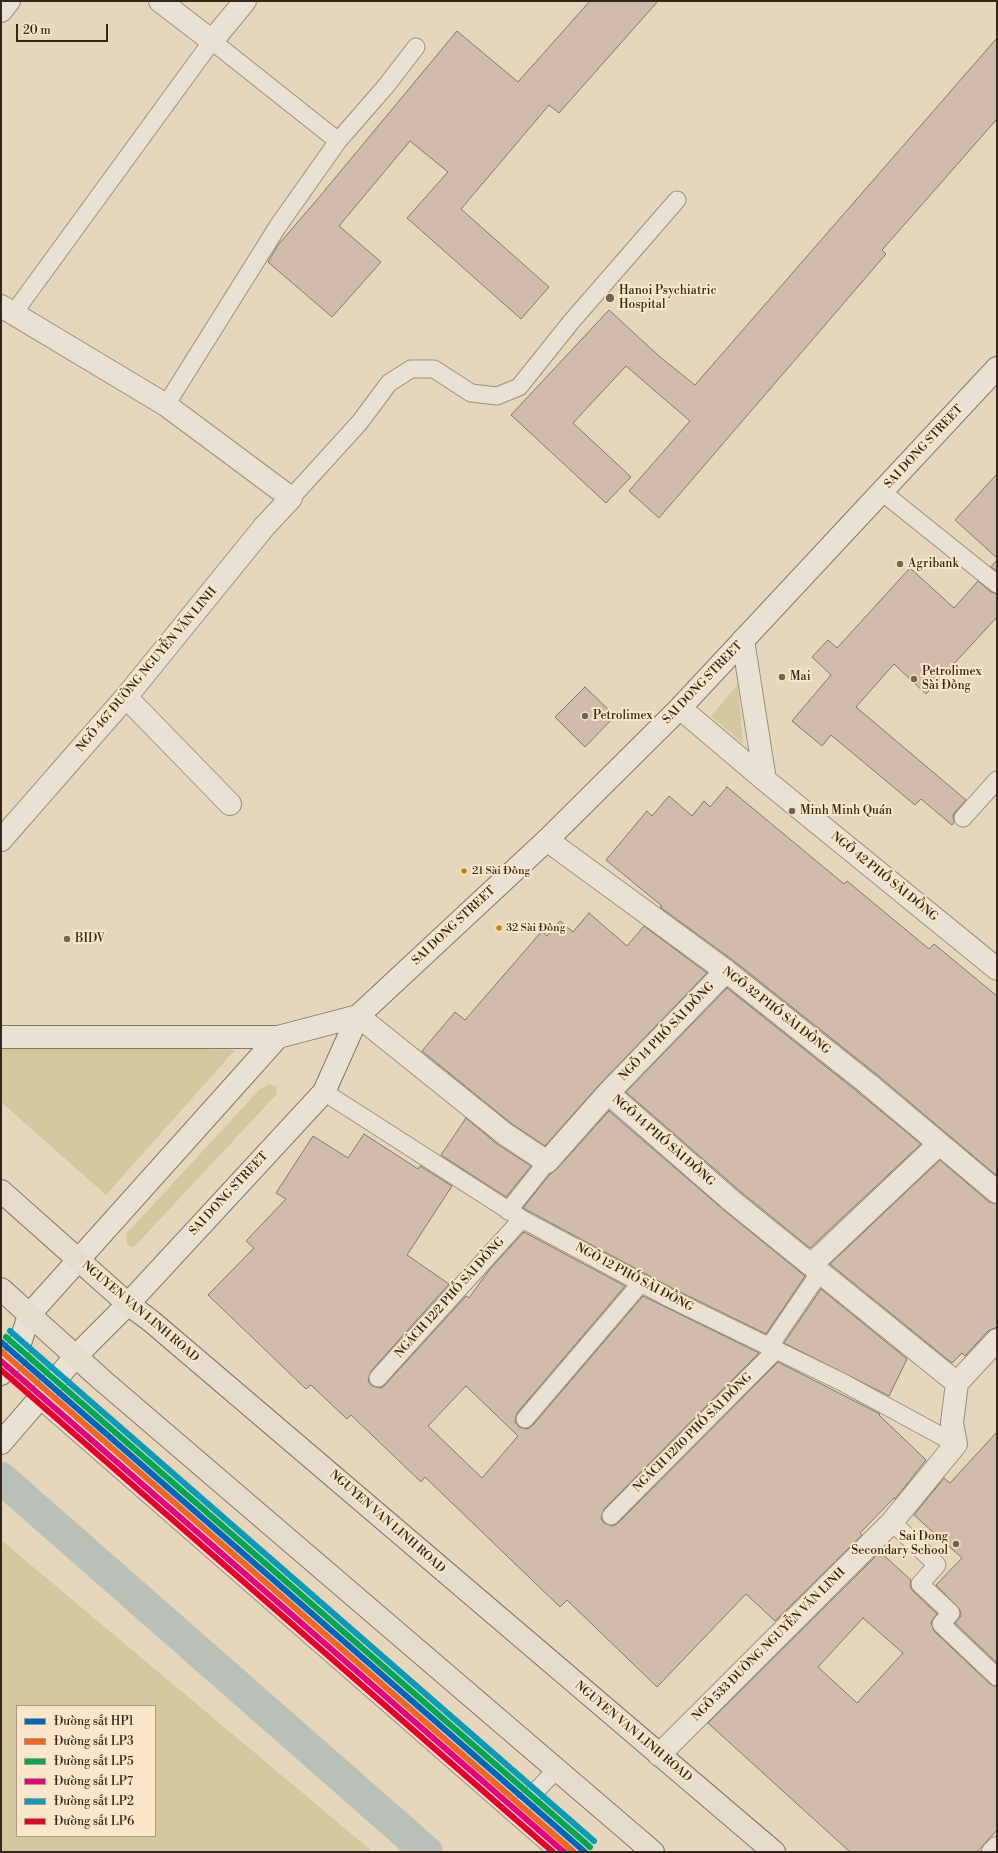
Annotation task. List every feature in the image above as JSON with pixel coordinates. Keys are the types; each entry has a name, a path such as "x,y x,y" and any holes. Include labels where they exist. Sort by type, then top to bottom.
{"highway":[{"name":"NGUYEN VAN LINH ROAD","path":"1,1191 128,1304 163,1331 774,1852"},
{"path":"1,1289 108,1385 653,1852"}],"street":[{"path":"1,11 9,1"},
{"path":"160,1 212,41 245,1"},
{"path":"7,310 166,404 291,498"},
{"name":"SAI DONG STREET","path":"1,1443 76,1356 128,1304 324,1092 358,1016 547,840 680,708 997,368"},
{"name":"NGÕ 467 ĐƯỜNG NGUYỄN VĂN LINH","path":"1,840 126,698 264,527 291,498"},
{"path":"743,640 765,780"},
{"path":"126,698 230,804"},
{"name":"NGÕ 42 PHỐ SÀI ĐỒNG","path":"680,708 765,780 997,969"},
{"name":"NGÕ 32 PHỐ SÀI ĐỒNG","path":"547,840 726,971 867,1083 997,1192"},
{"name":"NGÕ 14 PHỐ SÀI ĐỒNG","path":"547,1162 608,1094 726,971"},
{"path":"358,1016 505,1134 547,1162"},
{"name":"SAI DONG STREET","path":"1,1037 278,1037 358,1016"},
{"path":"1,1374 16,1356 29,1315 278,1037"},
{"name":"NGÕ 14 PHỐ SÀI ĐỒNG","path":"608,1094 733,1202 957,1383"},
{"path":"816,1268 939,1144"},
{"path":"956,1444 952,1423 957,1383 997,1340"},
{"name":"NGÕ 533 ĐƯỜNG NGUYỄN VĂN LINH","path":"659,1755 892,1522 956,1444"},
{"path":"993,1852 997,1848"}],"lane":[{"path":"7,310 212,41 338,141"},
{"path":"166,404 278,226 338,141 386,86 416,47"},
{"path":"291,498 360,422 389,383 411,369 434,369 470,393 497,396 519,387 571,322 677,200"},
{"path":"882,492 997,584"},
{"path":"963,818 997,780"},
{"name":"NGÕ 12 PHỐ SÀI ĐỒNG","path":"324,1092 515,1215 642,1283 842,1382 956,1444"},
{"name":"NGÁCH 12/2 PHỐ SÀI ĐỒNG","path":"378,1378 515,1215 547,1162"},
{"name":"NGÁCH 12/10 PHỐ SÀI ĐỒNG","path":"611,1516 773,1348 816,1268"},
{"path":"525,1419 642,1283"},
{"path":"39,1399 558,1852"},
{"path":"892,1522 937,1565 920,1584 951,1613 941,1624 997,1677"},
{"path":"514,1814 557,1769"}],"shaded area":[{"path":"738,684 743,744 711,716"},
{"path":"1,1043 235,1050 106,1195 1,1102"},
{"path":"269,1084 276,1087 276,1095 135,1246 132,1247 127,1244 126,1234 260,1089"},
{"path":"1,1540 373,1852 1,1852"}],"building":[{"path":"590,1 658,1 559,113 549,105 461,209 549,287 521,319 407,218 448,172 410,141 339,226 381,262 332,317 268,262 278,245 457,31 518,82"},
{"path":"997,38 997,119 882,250 886,254 659,518 629,491 690,421 626,366 573,423 631,477 606,503 511,415 609,310 660,357 695,385"},
{"path":"997,474 997,558 955,520"},
{"path":"997,560 997,571 991,567"},
{"path":"910,568 954,608 978,581 991,592 997,594 997,617 926,694 894,664 856,707 966,800 955,812 953,816 954,822 952,825 921,799 915,805 831,735 822,746 792,721 831,675 812,657 828,640 837,648"},
{"name":"Petrolimex","path":"585,687 615,716 585,747 555,717"},
{"path":"727,787 844,884 847,881 929,949 934,944 997,996 997,1176 875,1073 734,961 660,907 662,906 606,860 647,811 652,816 669,796 692,816 704,801 710,807"},
{"path":"589,913 627,946 644,926 707,973 599,1085 545,1146 512,1124 422,1051 455,1012 465,1020 542,931 547,936 560,921 573,932"},
{"path":"727,988 921,1144 810,1248 741,1192 626,1092"},
{"path":"609,1111 725,1211 805,1276 766,1334 670,1287 523,1208 550,1174 556,1170"},
{"path":"466,1118 497,1144 531,1166 506,1197 441,1155"},
{"path":"364,1134 418,1169 420,1166 452,1186 407,1255 449,1284 371,1371 368,1381 372,1386 381,1388 385,1385 466,1296 469,1298 490,1269 524,1232 625,1286 517,1413 515,1422 519,1427 528,1429 533,1425 643,1296 759,1353 604,1509 601,1518 604,1523 613,1526 618,1523 778,1362 880,1414 879,1415 926,1460 895,1499 894,1498 860,1533 862,1535 775,1621 746,1594 657,1687 567,1600 560,1607 425,1477 421,1482 351,1415 347,1419 311,1385 306,1389 208,1295 254,1248 246,1241 286,1199 276,1193 313,1136 348,1158","holes":["466,1386 518,1436 482,1478 428,1426"]},
{"path":"940,1160 989,1202 997,1204 997,1327 988,1331 965,1356 962,1353 952,1363 830,1264"},
{"path":"821,1289 907,1359 889,1396 784,1343"},
{"name":"Sai Dong Secondary School","path":"997,1432 997,1663 955,1623 961,1616 960,1610 936,1585 962,1558 914,1515 944,1478 950,1483"},
{"path":"880,1552 911,1580 910,1587 913,1591 937,1614 931,1622 934,1631 990,1684 997,1687 997,1830 977,1852 850,1852 708,1723","holes":["863,1618 903,1653 857,1703 818,1667"]}],"waterway":[{"path":"1,1478 427,1852"}],"rail line":[{"name":"LP2","path":"10,1331 594,1841"},
{"name":"LP5","path":"6,1337 590,1847"},
{"name":"HP1","path":"1,1342 585,1852"},
{"name":"LP3","path":"1,1351 574,1852"},
{"name":"LP7","path":"1,1361 564,1852"},
{"name":"LP6","path":"1,1370 553,1852"}],"place":[{"name":"Hanoi Psychiatric Hospital","path":"610,298"},
{"name":"Agribank","path":"900,564"},
{"name":"Mai","path":"782,677"},
{"name":"Petrolimex Sài Đồng","path":"914,679"},
{"name":"Petrolimex","path":"585,716"},
{"name":"Minh Minh Quán","path":"792,811"},
{"name":"21 Sài Đồng","path":"464,871"},
{"name":"32 Sài Đồng","path":"499,928"},
{"name":"BIDV","path":"67,939"},
{"name":"Sai Dong Secondary School","path":"956,1544"}]}
